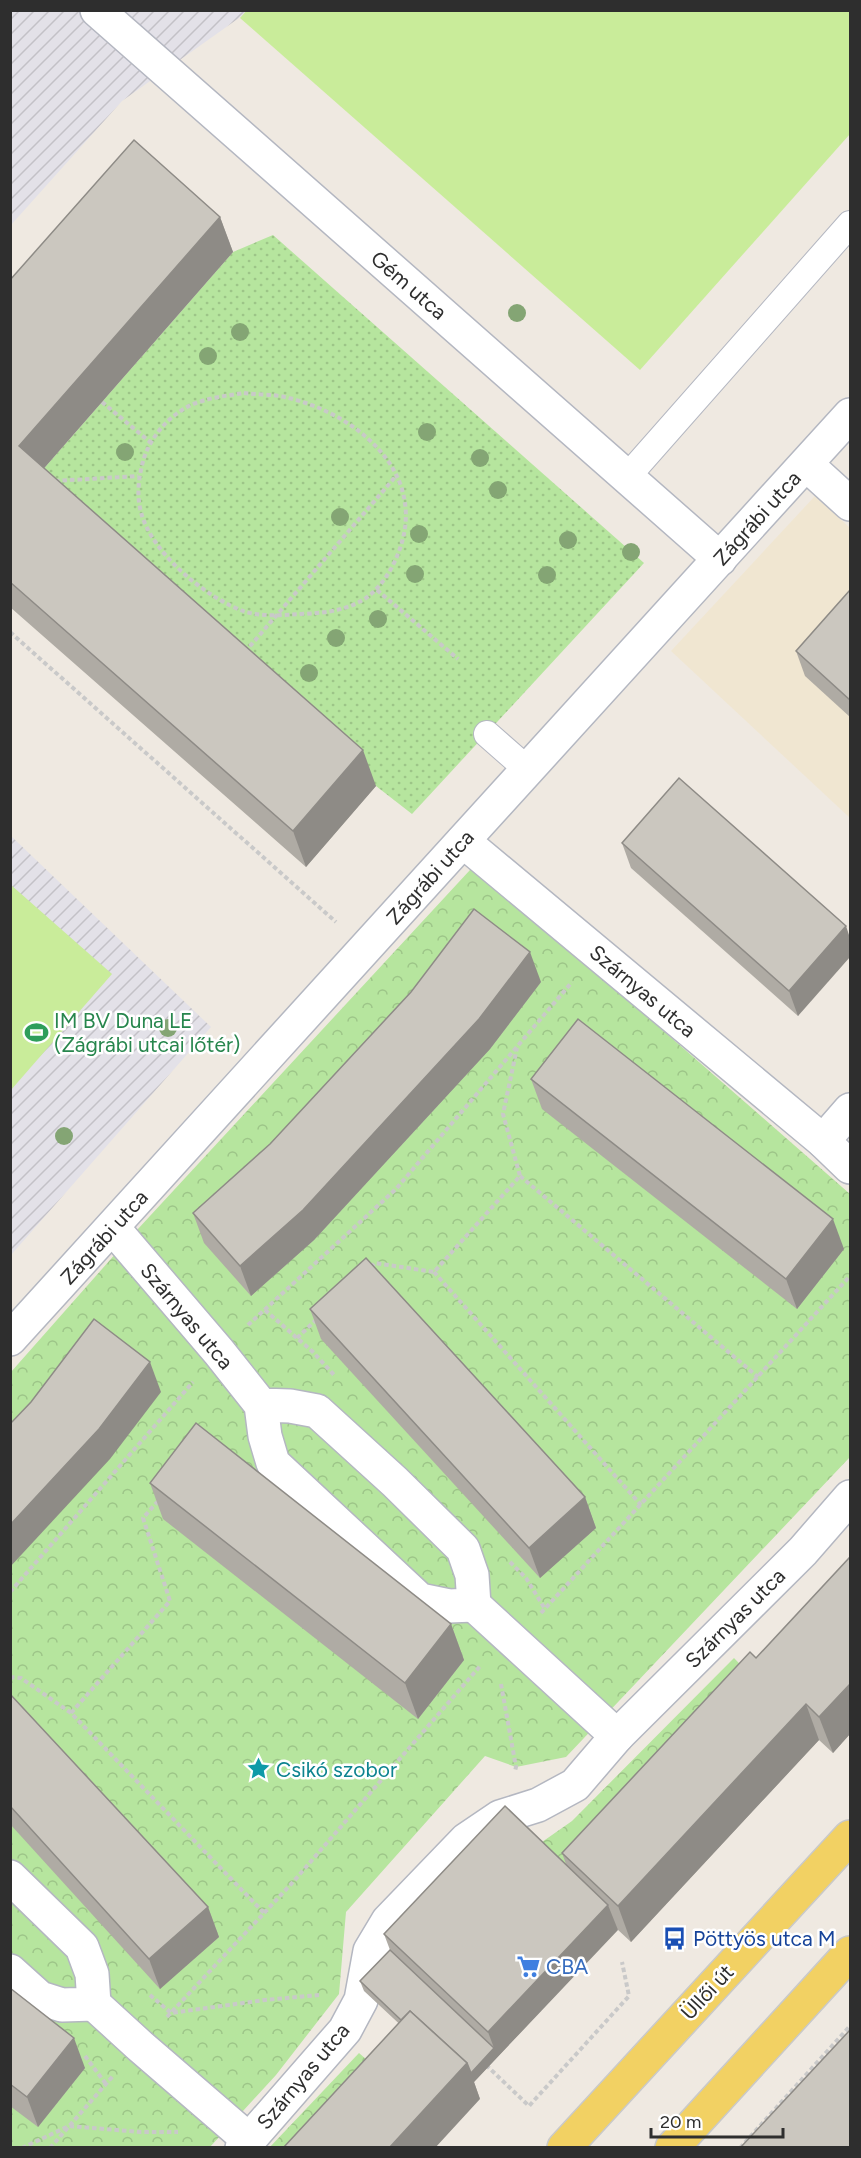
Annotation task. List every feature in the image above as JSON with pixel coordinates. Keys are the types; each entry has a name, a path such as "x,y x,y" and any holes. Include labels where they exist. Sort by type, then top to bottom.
{"main road":[{"name":"Üllői út","path":"564,2148 850,1837"},
{"path":"672,2148 850,1953"}],"street":[{"name":"Gém utca","path":"97,10 720,559"},
{"name":"Zágrábi utca","path":"10,1340 850,415"},
{"path":"806,464 850,504"},
{"name":"Szárnyas utca","path":"464,842 823,1141 850,1167"},
{"path":"823,1141 850,1110"},
{"name":"Szárnyas utca","path":"113,1228 261,1405"},
{"path":"474,1605 449,1606 420,1600 273,1463 265,1436 261,1405 290,1406 317,1412 395,1482 463,1549 472,1575 474,1605 502,1644 617,1736"},
{"name":"Szárnyas utca","path":"94,2004 243,2140 340,2038 361,2000 370,1951 388,1921 466,1840 500,1817 538,1805 574,1785 617,1736 803,1551 850,1497"},
{"path":"10,1877 82,1947 92,1974 94,2004 62,2005 40,1998 10,1971"}],"lane":[{"path":"627,477 850,224"},
{"path":"486,734 528,770"}],"path":[{"path":"244,393 289,398 332,414 372,441 397,475 406,508 404,536 397,558 377,590 363,600 343,609 320,613 278,615 249,613 221,602 175,565 155,542 141,512 138,476 150,442 165,424 186,407 212,398 244,393"},
{"path":"102,402 150,442"},
{"path":"243,654 397,475"},
{"path":"44,482 138,476"},
{"path":"377,590 458,659"},
{"path":"10,632 366,948"},
{"path":"10,1592 219,1352 396,1189 597,953"},
{"path":"517,1047 503,1114 520,1176 759,1377"},
{"path":"434,1272 520,1176"},
{"path":"367,1270 375,1263 434,1272 641,1505"},
{"path":"50,2148 140,2046 264,1913 502,1644 545,1609 850,1276"},
{"path":"265,1310 314,1352"},
{"path":"297,1338 320,1316"},
{"path":"72,1713 170,1601 143,1518 166,1492"},
{"path":"526,1578 545,1609"},
{"path":"500,1817 516,1767 502,1644"},
{"path":"10,1677 21,1678 72,1713 264,1913"},
{"path":"485,2064 529,2106 629,1996 622,1962"},
{"path":"150,1995 171,2013 265,2000 339,1994 361,2000"},
{"path":"741,2148 850,2026"},
{"path":"85,2056 106,2084"},
{"path":"22,2148 69,2126 243,2140"}],"shaded area":[{"path":"11,11 247,11 122,101 11,225"},
{"path":"815,496 850,528 850,818 671,651"},
{"path":"11,836 211,1027 11,1255"}],"green space":[{"path":"247,10 850,11 850,134 640,370 240,18"},
{"path":"273,235 644,563 412,814 376,786 32,482 233,252"},
{"path":"482,857 628,1000 850,1194 850,1457 566,1757 516,1767 485,1756 346,1912 339,1994 276,2075 210,2147 11,2148 11,1372 125,1243"},
{"name":"IM BV Duna LE (Zágrábi utcai lőtér)","path":"11,885 112,974 11,1090"},
{"path":"734,1658 763,1688 575,1889 532,1849 572,1821"},
{"path":"359,2053 391,2081 329,2147 269,2148"}],"building":[{"path":"134,140 220,217 19,446 363,750 293,831 10,582 10,280"},
{"path":"850,590 850,700 796,651"},
{"path":"679,778 846,926 789,991 622,843"},
{"path":"474,909 530,952 479,1019 303,1210 240,1266 193,1213 270,1144 411,992"},
{"path":"578,1019 833,1219 786,1279 531,1079"},
{"path":"366,1258 585,1497 529,1548 310,1309"},
{"path":"94,1319 150,1362 99,1429 10,1525 10,1424 31,1402"},
{"path":"196,1423 451,1624 405,1683 150,1483"},
{"path":"850,1557 850,1684 819,1717 806,1704 618,1906 562,1853 750,1652 756,1658"},
{"path":"10,1694 208,1907 149,1959 10,1806"},
{"path":"505,1806 608,1905 488,2032 384,1934"},
{"path":"390,1950 494,2048 471,2073 467,2063 410,2011 401,2020 360,1981"},
{"path":"10,1988 74,2038 27,2097 10,2084"},
{"path":"410,2011 467,2063 389,2148 283,2148"},
{"path":"850,2030 850,2148 740,2148"}],"place":[{"name":"IM BV Duna LE (Zágrábi utcai lőtér)","path":"36,1032"},
{"name":"Csikó szobor","path":"258,1769"},
{"name":"Pöttyös utca M","path":"675,1938"},
{"name":"CBA","path":"528,1966"}]}
